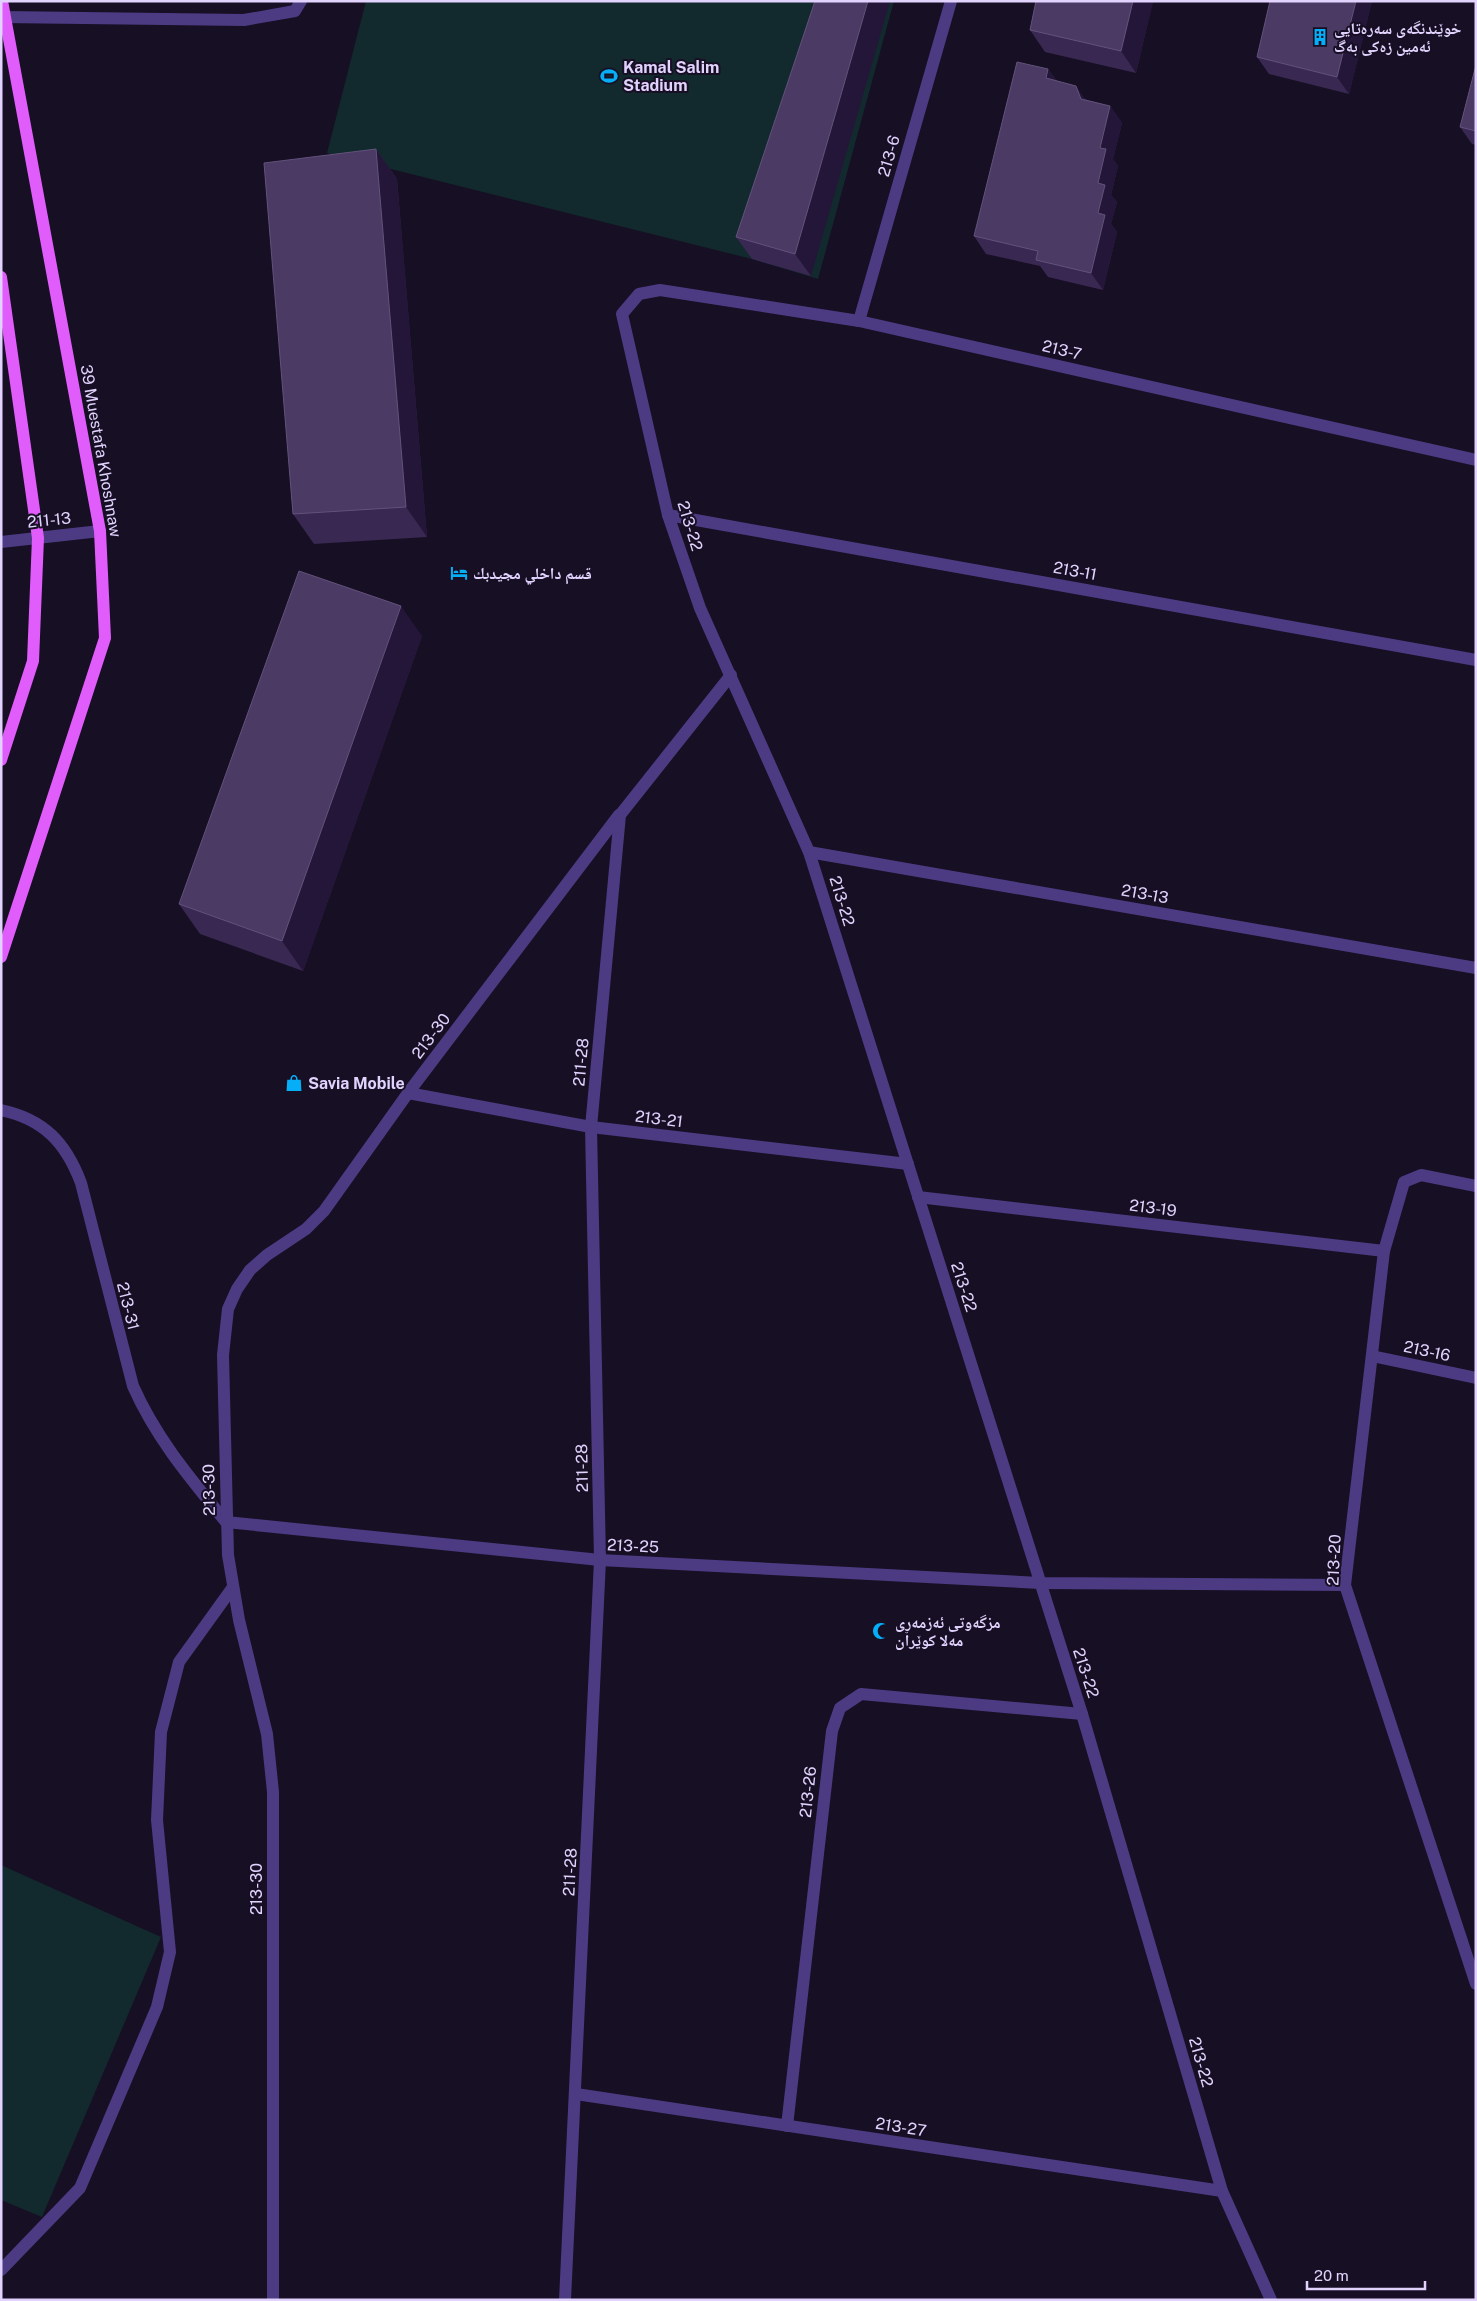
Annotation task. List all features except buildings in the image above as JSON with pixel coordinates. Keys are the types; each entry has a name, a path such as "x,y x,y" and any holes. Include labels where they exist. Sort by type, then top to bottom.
{"main road":[{"name":"39 Muestafa Khoshnaw","path":"1,957 105,638 100,531 3,17 2,1"},
{"path":"1,276 38,538 33,661 1,760"}],"street":[{"path":"3,17 244,20 295,11 301,1"},
{"name":"213-6","path":"859,321 951,1"},
{"name":"213-7","path":"638,294 660,290 859,321 1476,460"},
{"name":"213-22","path":"638,294 622,314 668,515 700,608 809,852 1082,1714 1222,2192 1272,2300"},
{"name":"213-11","path":"668,515 1476,660"},
{"name":"211-13","path":"1,542 100,531"},
{"path":"620,815 731,675"},
{"name":"213-30","path":"274,2300 273,1782 268,1734 233,1588 226,1522 223,1355 228,1309 237,1288 250,1270 266,1255 306,1229 324,1211 408,1093 620,815"},
{"name":"211-28","path":"565,2300 600,1560 591,1127 620,815"},
{"name":"213-13","path":"809,852 1476,968"},
{"name":"213-21","path":"408,1093 591,1127 908,1164"},
{"name":"213-31","path":"1,1110 33,1121 50,1133 64,1147 74,1164 81,1183 133,1386 146,1416 163,1443 226,1522"},
{"name":"213-20","path":"1476,1186 1421,1175 1404,1182 1384,1251 1345,1585 1476,1984"},
{"name":"213-19","path":"918,1197 1384,1251"},
{"name":"213-16","path":"1372,1356 1476,1378"},
{"name":"213-25","path":"226,1522 600,1560 1040,1584 1345,1585"},
{"path":"1,2270 80,2188 157,2007 170,1952 157,1820 161,1732 179,1662 233,1588"},
{"name":"213-26","path":"787,2126 832,1731 840,1708 861,1694 1082,1714"},
{"name":"213-27","path":"576,2094 1222,2192"}],"green space":[{"name":"Kamal Salim Stadium","path":"366,1 894,1 818,279 752,259 327,153"},
{"path":"1,1865 161,1937 42,2217 1,2200"}],"place":[{"name":"خوێندنگەی سەرەتایی ئەمین زەکی بەگ","path":"1320,37"},
{"name":"Kamal Salim Stadium","path":"609,76"},
{"name":"قسم داخلي مجيدبك","path":"459,573"},
{"name":"Savia Mobile","path":"294,1083"},
{"name":"مزگەوتی ئەزمەڕی مەلا کوێران","path":"881,1631"}]}
